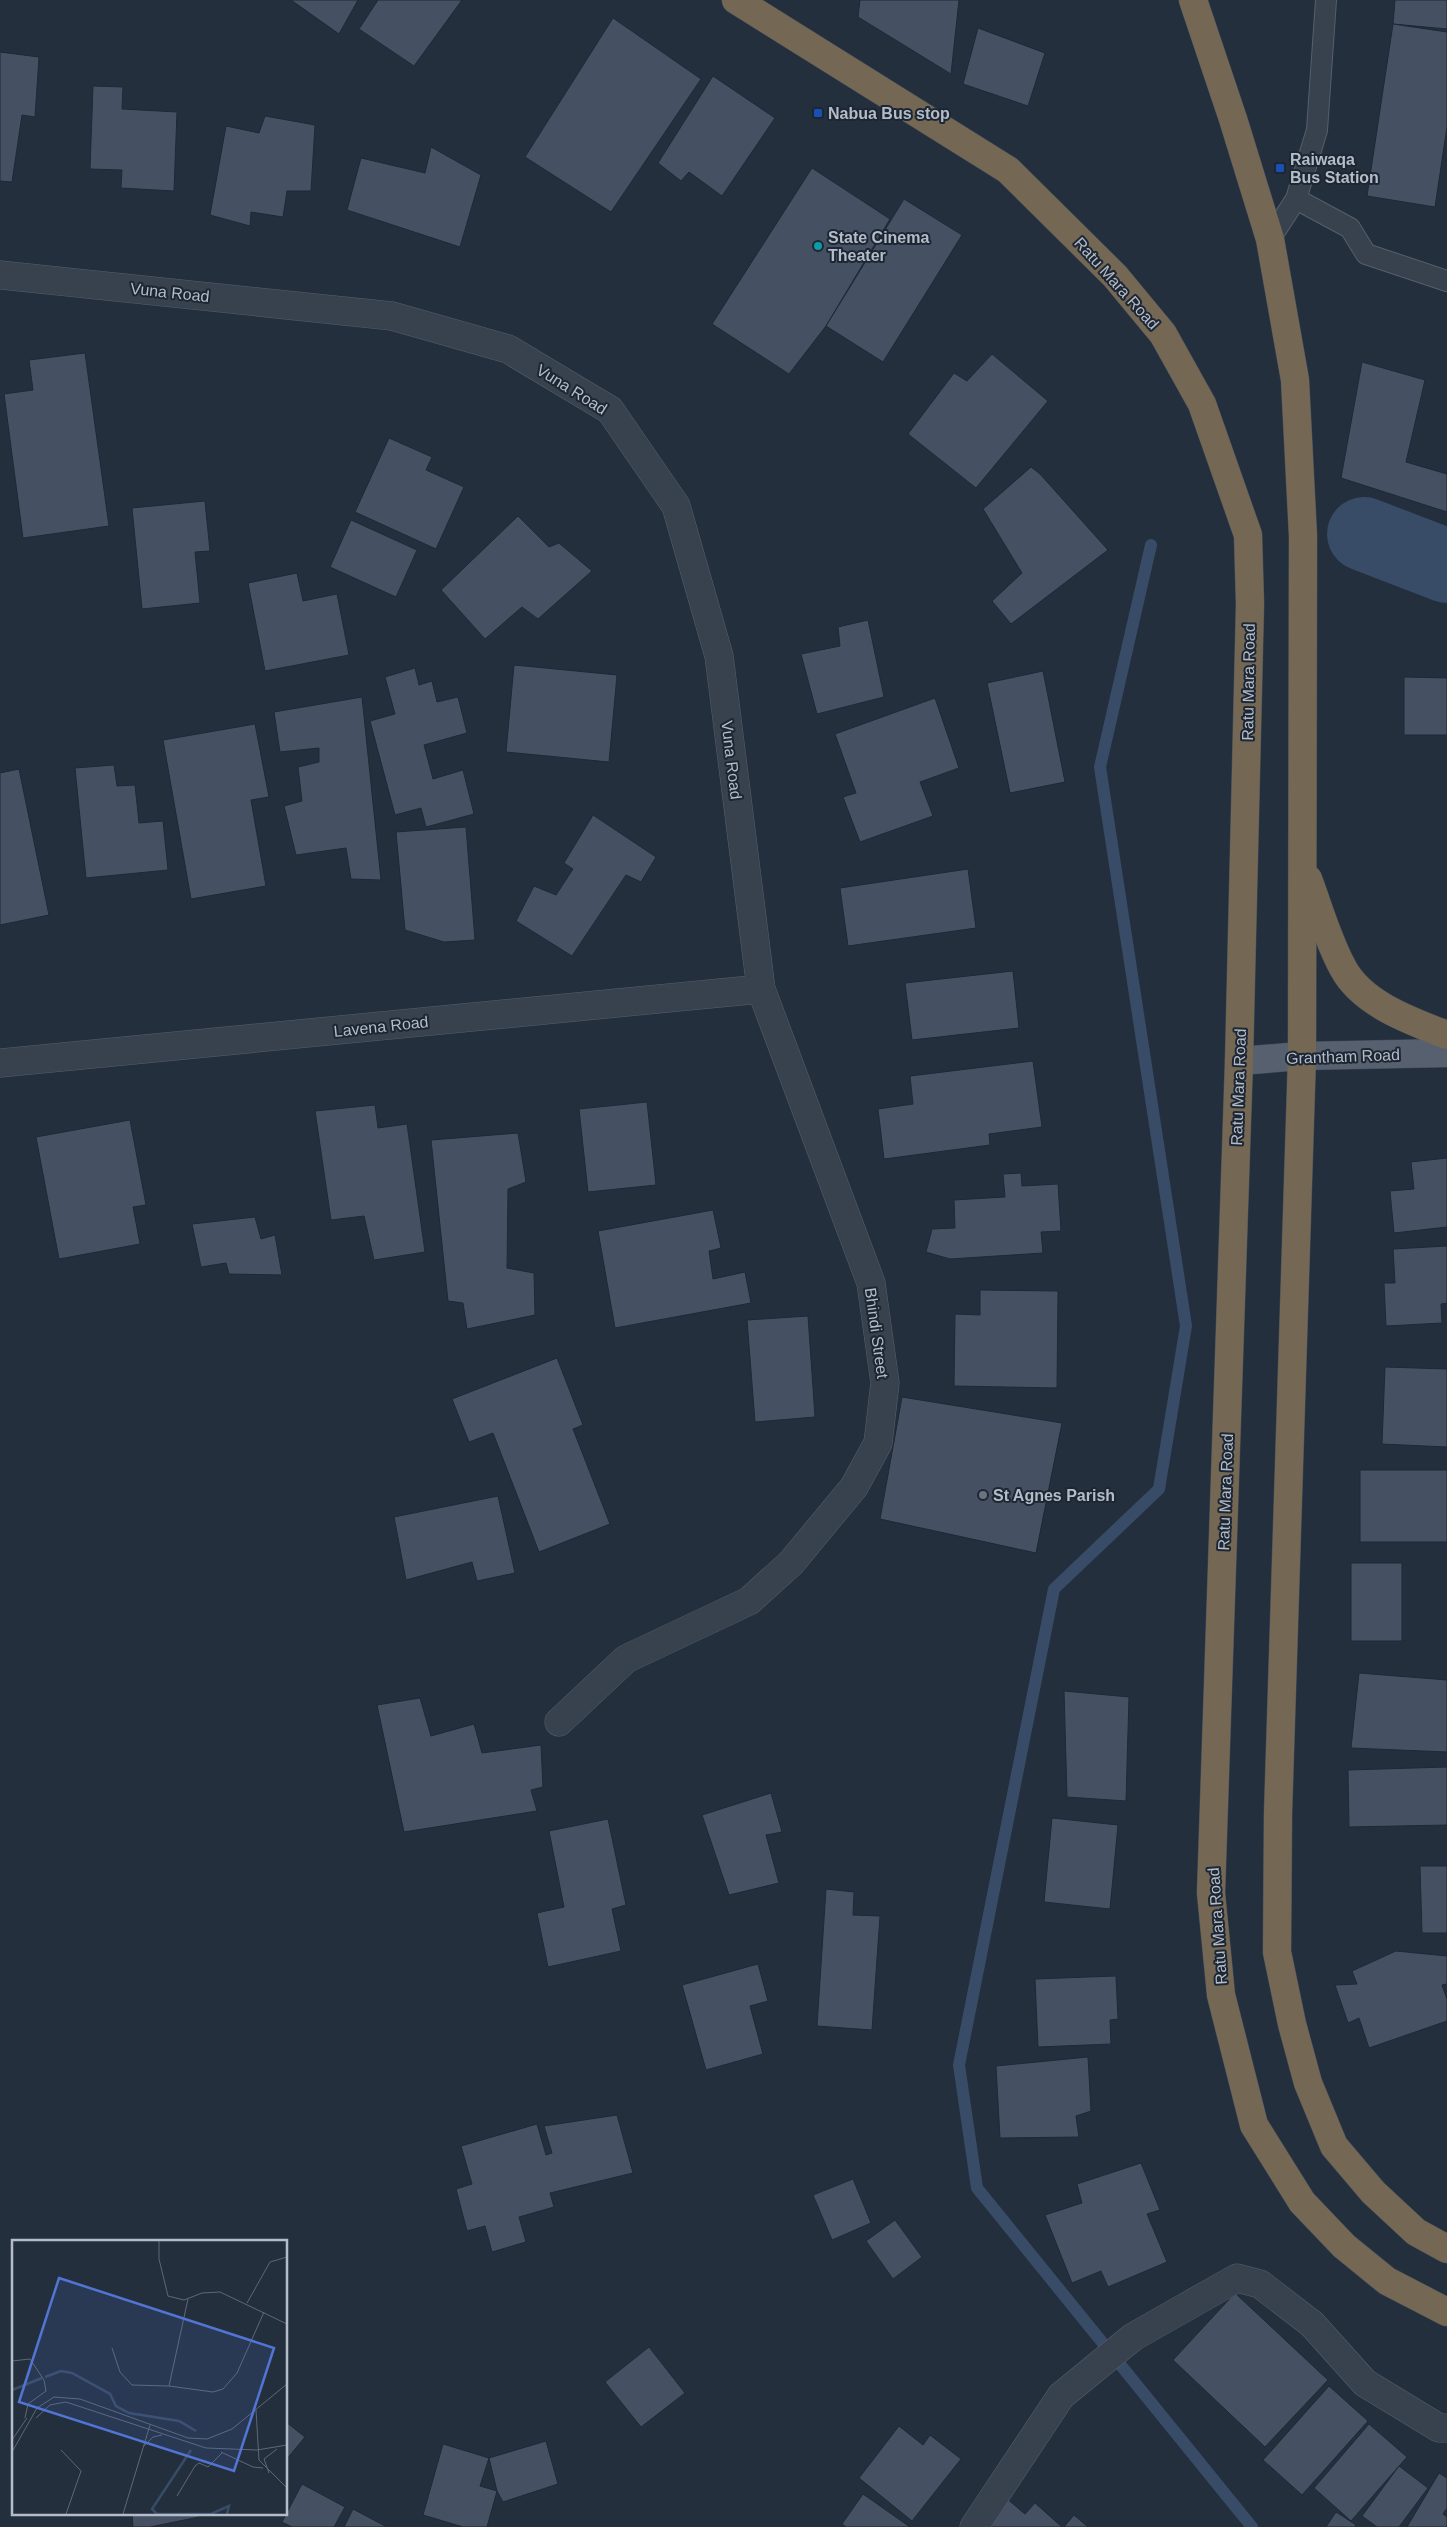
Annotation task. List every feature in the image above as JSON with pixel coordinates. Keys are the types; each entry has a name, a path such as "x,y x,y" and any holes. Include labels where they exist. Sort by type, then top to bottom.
{"highway":[{"name":"Ratu Mara Road","path":"736,0 1008,170 1115,276 1162,334 1202,404 1248,535 1250,604 1239,1061 1211,1893 1221,1995 1254,2125 1302,2202 1344,2246 1387,2282 1447,2312"},
{"path":"1193,0 1233,118 1270,239 1295,380 1303,536 1302,1056 1278,1814 1277,1952 1292,2024 1308,2083 1334,2146 1373,2192 1416,2232 1447,2249"},
{"path":"1302,864 1343,969 1360,989 1390,1010 1447,1035"}],"main road":[{"name":"Grantham Road","path":"1239,1061 1302,1056 1447,1053"}],"street":[{"name":"Vuna Road","path":"0,275 392,316 508,349 610,410 676,506 719,656 761,989"},
{"name":"Lavena Road","path":"0,1063 761,989"},
{"name":"Bhindi Street","path":"559,1722 626,1659 749,1601 791,1562 854,1486 878,1443 885,1384 870,1283 761,989"},
{"path":"974,2527 1061,2396 1133,2337 1237,2278 1260,2284 1312,2324 1365,2383 1439,2428 1447,2428"}],"lane":[{"path":"1270,239 1296,199 1317,130 1326,0"},
{"path":"1296,199 1350,228 1366,254 1447,281"}],"building":[{"path":"291,0 358,0 339,34"},
{"path":"378,0 462,0 414,66 359,29"},
{"path":"860,0 959,0 951,74 858,17"},
{"path":"1395,0 1447,0 1447,29 1393,24"},
{"path":"613,18 701,79 611,212 525,157"},
{"path":"1393,24 1447,32 1447,127 1435,207 1367,196"},
{"path":"978,28 1045,53 1028,106 963,84"},
{"path":"0,52 39,57 35,117 22,115 12,182 0,181"},
{"path":"713,76 775,118 722,196 689,172 681,181 658,163"},
{"path":"93,86 123,87 122,109 177,112 174,191 121,188 122,170 90,169"},
{"path":"265,116 315,125 311,191 287,191 283,217 251,212 250,226 210,215 226,126 259,133"},
{"path":"431,147 481,175 460,247 347,210 361,158 425,173"},
{"path":"812,168 890,219 826,326 789,374 712,324"},
{"path":"904,199 962,235 883,362 826,326"},
{"path":"85,353 109,526 23,538 4,394 33,390 29,360"},
{"path":"992,354 1048,401 976,488 908,434 954,373 967,381"},
{"path":"1362,362 1425,380 1406,462 1447,474 1447,512 1341,478"},
{"path":"389,438 432,457 426,470 464,487 436,549 355,512"},
{"path":"1031,467 1040,474 1108,550 1011,624 992,601 1022,573 983,509"},
{"path":"205,501 210,551 195,552 200,603 142,609 132,508"},
{"path":"518,516 549,547 559,543 592,571 538,619 522,607 485,639 441,590"},
{"path":"351,520 417,550 396,597 330,567"},
{"path":"297,573 303,601 337,594 349,655 265,671 248,583"},
{"path":"868,620 884,697 817,714 801,654 840,646 838,627"},
{"path":"514,665 617,675 609,762 506,752"},
{"path":"415,668 419,685 432,681 437,702 458,697 467,733 424,745 433,779 463,770 474,814 426,827 421,808 395,815 370,721 395,714 385,677"},
{"path":"1043,671 1065,782 1010,793 987,683"},
{"path":"1404,677 1447,678 1447,735 1404,735"},
{"path":"362,697 381,880 351,879 346,848 296,855 284,806 302,801 298,767 319,762 319,748 280,752 274,712"},
{"path":"935,698 959,768 920,782 933,816 860,842 843,797 856,793 835,734"},
{"path":"255,724 269,797 251,800 266,886 191,899 163,740"},
{"path":"114,765 117,786 135,785 139,823 163,821 168,870 86,878 75,768"},
{"path":"19,769 49,915 0,925 0,773"},
{"path":"593,815 656,857 641,882 626,875 572,956 516,921 534,886 556,895 573,869 564,863"},
{"path":"466,827 475,940 444,942 405,930 396,832"},
{"path":"968,869 976,928 848,946 840,888"},
{"path":"1013,971 1019,1028 912,1040 905,983"},
{"path":"1033,1061 1042,1127 989,1134 990,1145 884,1159 878,1109 913,1104 910,1076"},
{"path":"647,1102 656,1185 588,1192 579,1109"},
{"path":"375,1105 378,1128 407,1124 425,1252 374,1260 364,1216 331,1220 315,1111"},
{"path":"130,1120 146,1205 133,1207 140,1244 59,1259 36,1137"},
{"path":"518,1133 526,1182 508,1189 507,1268 534,1273 535,1315 467,1329 463,1303 448,1301 431,1140"},
{"path":"1447,1158 1447,1227 1394,1233 1390,1191 1414,1189 1411,1162"},
{"path":"1021,1173 1022,1186 1058,1184 1061,1231 1041,1232 1043,1253 950,1259 926,1252 932,1229 955,1228 954,1200 1005,1197 1003,1174"},
{"path":"713,1210 721,1248 709,1251 713,1279 745,1272 751,1303 615,1328 598,1231"},
{"path":"255,1217 261,1239 275,1235 282,1275 229,1274 226,1263 201,1267 192,1224"},
{"path":"1447,1246 1447,1303 1441,1304 1442,1323 1386,1326 1384,1283 1395,1283 1393,1249"},
{"path":"980,1290 1058,1291 1057,1388 954,1386 955,1314 980,1315"},
{"path":"808,1316 815,1417 755,1422 747,1320"},
{"path":"557,1358 583,1425 573,1429 610,1524 539,1552 493,1433 469,1442 452,1399"},
{"path":"1385,1367 1447,1369 1447,1447 1382,1444"},
{"path":"902,1397 1062,1423 1036,1553 880,1519"},
{"path":"1360,1470 1447,1470 1447,1542 1360,1542"},
{"path":"498,1496 515,1573 477,1581 472,1562 406,1580 394,1517"},
{"path":"1351,1563 1402,1563 1402,1641 1351,1641"},
{"path":"1359,1673 1447,1680 1447,1752 1351,1748"},
{"path":"1064,1691 1129,1697 1126,1801 1067,1797"},
{"path":"420,1698 431,1736 474,1724 482,1753 541,1745 543,1787 531,1790 537,1811 404,1832 377,1705"},
{"path":"1447,1767 1447,1825 1349,1827 1348,1770"},
{"path":"771,1793 782,1832 766,1835 779,1883 729,1895 702,1815"},
{"path":"1052,1818 1118,1825 1110,1909 1044,1902"},
{"path":"608,1819 626,1905 612,1909 621,1951 548,1967 537,1913 564,1907 549,1831"},
{"path":"1420,1866 1447,1866 1447,1933 1422,1933"},
{"path":"826,1889 854,1892 853,1915 880,1916 872,2030 817,2026"},
{"path":"1396,1951 1447,1956 1447,1984 1442,1985 1447,1999 1447,2021 1369,2048 1359,2018 1348,2023 1335,1985 1357,1984 1352,1971"},
{"path":"758,1964 768,2001 750,2006 763,2054 706,2070 682,1985"},
{"path":"1116,1976 1118,2019 1110,2020 1111,2044 1038,2047 1035,1979"},
{"path":"1088,2057 1091,2111 1076,2116 1079,2137 1000,2138 996,2066"},
{"path":"617,2115 633,2173 550,2193 554,2207 519,2217 526,2242 492,2252 485,2226 467,2231 456,2189 472,2184 461,2146 537,2124 546,2155 552,2153 544,2126"},
{"path":"1141,2163 1160,2210 1147,2214 1167,2262 1108,2287 1101,2271 1072,2283 1045,2215 1082,2203 1077,2184"},
{"path":"853,2179 871,2223 832,2240 813,2195"},
{"path":"895,2220 922,2257 893,2279 866,2241"},
{"path":"1235,2293 1328,2380 1265,2447 1173,2360"},
{"path":"649,2347 685,2393 641,2427 605,2382"},
{"path":"1329,2386 1368,2421 1302,2495 1263,2460"},
{"path":"288,2424 305,2437 288,2458"},
{"path":"1369,2424 1407,2457 1351,2521 1314,2488"},
{"path":"899,2426 923,2445 930,2435 961,2459 912,2521 859,2478"},
{"path":"546,2441 558,2484 503,2502 497,2491 489,2458"},
{"path":"443,2444 489,2458 480,2486 497,2491 487,2527 463,2527 423,2515"},
{"path":"1399,2466 1428,2488 1399,2527 1377,2527 1362,2516"},
{"path":"1439,2473 1447,2478 1447,2508 1443,2514 1447,2517 1447,2527 1407,2527"},
{"path":"302,2484 345,2507 334,2527 292,2527 282,2522 288,2514"},
{"path":"863,2494 910,2527 846,2527 842,2524"},
{"path":"1006,2498 1025,2514 1035,2503 1062,2527 982,2527"},
{"path":"353,2509 387,2527 344,2527"},
{"path":"1336,2512 1356,2525 1355,2527 1326,2527"},
{"path":"132,2514 199,2514 199,2517 150,2527 133,2527"},
{"path":"1074,2515 1088,2527 1064,2527"}],"waterway":[{"path":"1364,534 1447,566"},
{"path":"1151,545 1100,767 1186,1326 1159,1489 1054,1589 959,2065 977,2188 1252,2527"}],"place":[{"name":"Nabua Bus stop","path":"818,113"},
{"name":"Raiwaqa Bus Station","path":"1280,168"},
{"name":"State Cinema Theater","path":"818,246"},
{"name":"St Agnes Parish","path":"983,1495"}]}
